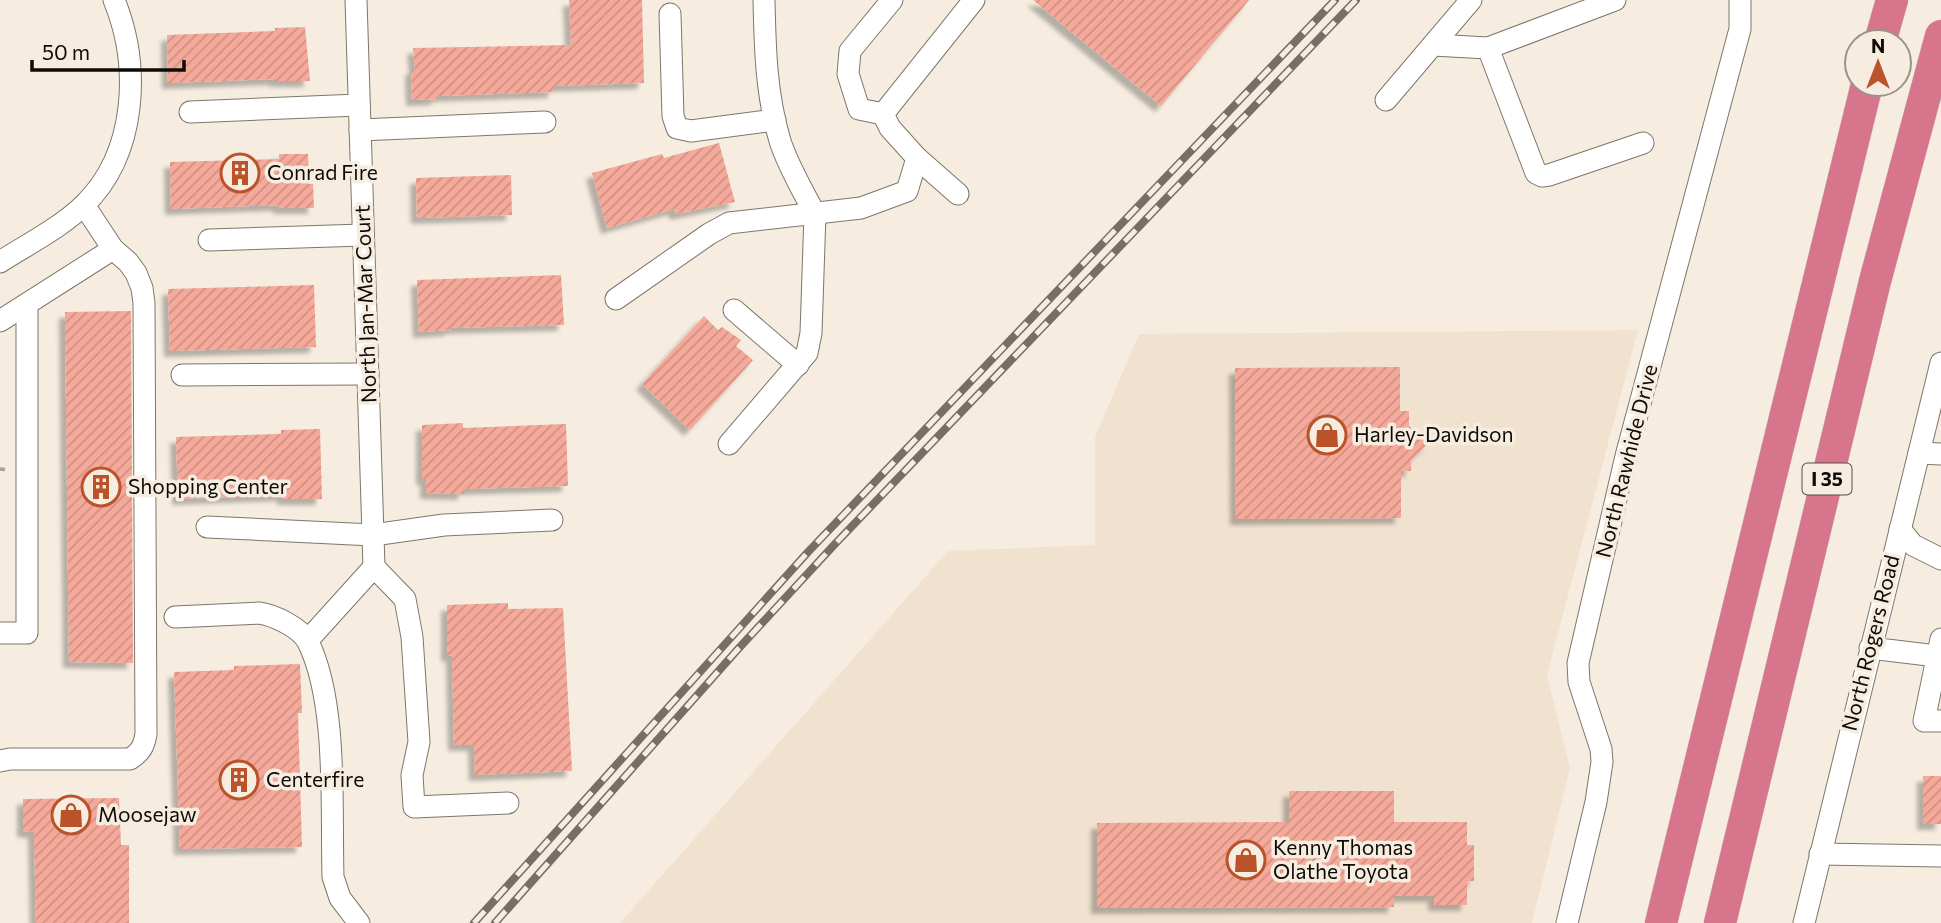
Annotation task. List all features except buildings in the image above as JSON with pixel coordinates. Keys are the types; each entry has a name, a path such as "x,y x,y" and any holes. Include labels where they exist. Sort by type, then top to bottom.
{"highway":[{"path":"1884,28 1892,0"},
{"name":"I 35","path":"1720,923 1872,294 1941,36"},
{"name":"I 35","path":"1661,923 1864,98"}],"street":[{"path":"0,261 64,222 84,205 109,172 119,152 129,111 129,64 114,0"},
{"name":"North Jan-Mar Court","path":"356,0 374,566"},
{"path":"729,444 807,353 811,333 815,214 780,143 767,78 764,0"},
{"path":"883,114 859,109 848,74 850,51 892,0"},
{"path":"883,114 974,0"},
{"path":"1386,100 1471,0"},
{"path":"1433,45 1488,48 1615,0"},
{"name":"North Rawhide Drive","path":"1567,923 1602,762 1601,749 1579,682 1578,663 1626,456 1740,29 1741,0"},
{"path":"670,14 673,116 677,128 691,131 775,120"},
{"path":"1488,48 1536,173 1549,175 1643,143"},
{"path":"190,112 359,105"},
{"path":"883,114 890,128 917,158 958,194"},
{"path":"360,130 545,122"},
{"path":"616,299 729,223 861,208 907,191 917,158"},
{"path":"0,761 130,759 144,746 146,734 144,303 142,288 135,273 128,262 113,249 84,205"},
{"path":"209,240 363,235"},
{"path":"0,321 113,249"},
{"path":"0,633 27,633 27,304"},
{"path":"734,310 798,365"},
{"name":"North Rogers Road","path":"1804,923 1941,363"},
{"path":"183,375 368,374"},
{"path":"1919,453 1941,454"},
{"path":"207,527 373,535 443,525 552,520"},
{"path":"1900,529 1913,545 1941,559"},
{"path":"308,640 374,566 405,599 412,637 419,743 412,775 414,807 508,803"},
{"path":"175,617 272,614 308,640 323,686 330,732 333,877 340,898 359,923"},
{"path":"1870,648 1939,647 1924,720 1941,721"},
{"path":"1820,854 1941,856"}],"shaded area":[{"path":"1638,330 1547,675 1570,768 1532,923 620,923 948,551 1095,545 1095,437 1139,334"}],"railway":[{"path":"474,923 808,552 1335,0"},
{"path":"495,923 834,545 1356,0"}],"place":[{"name":"Conrad Fire","path":"240,173"},
{"name":"Harley-Davidson","path":"1327,435"},
{"name":"Shopping Center","path":"101,487"},
{"name":"Centerfire","path":"239,780"},
{"name":"Moosejaw","path":"71,815"},
{"name":"Kenny Thomas Olathe Toyota","path":"1246,860"}]}
